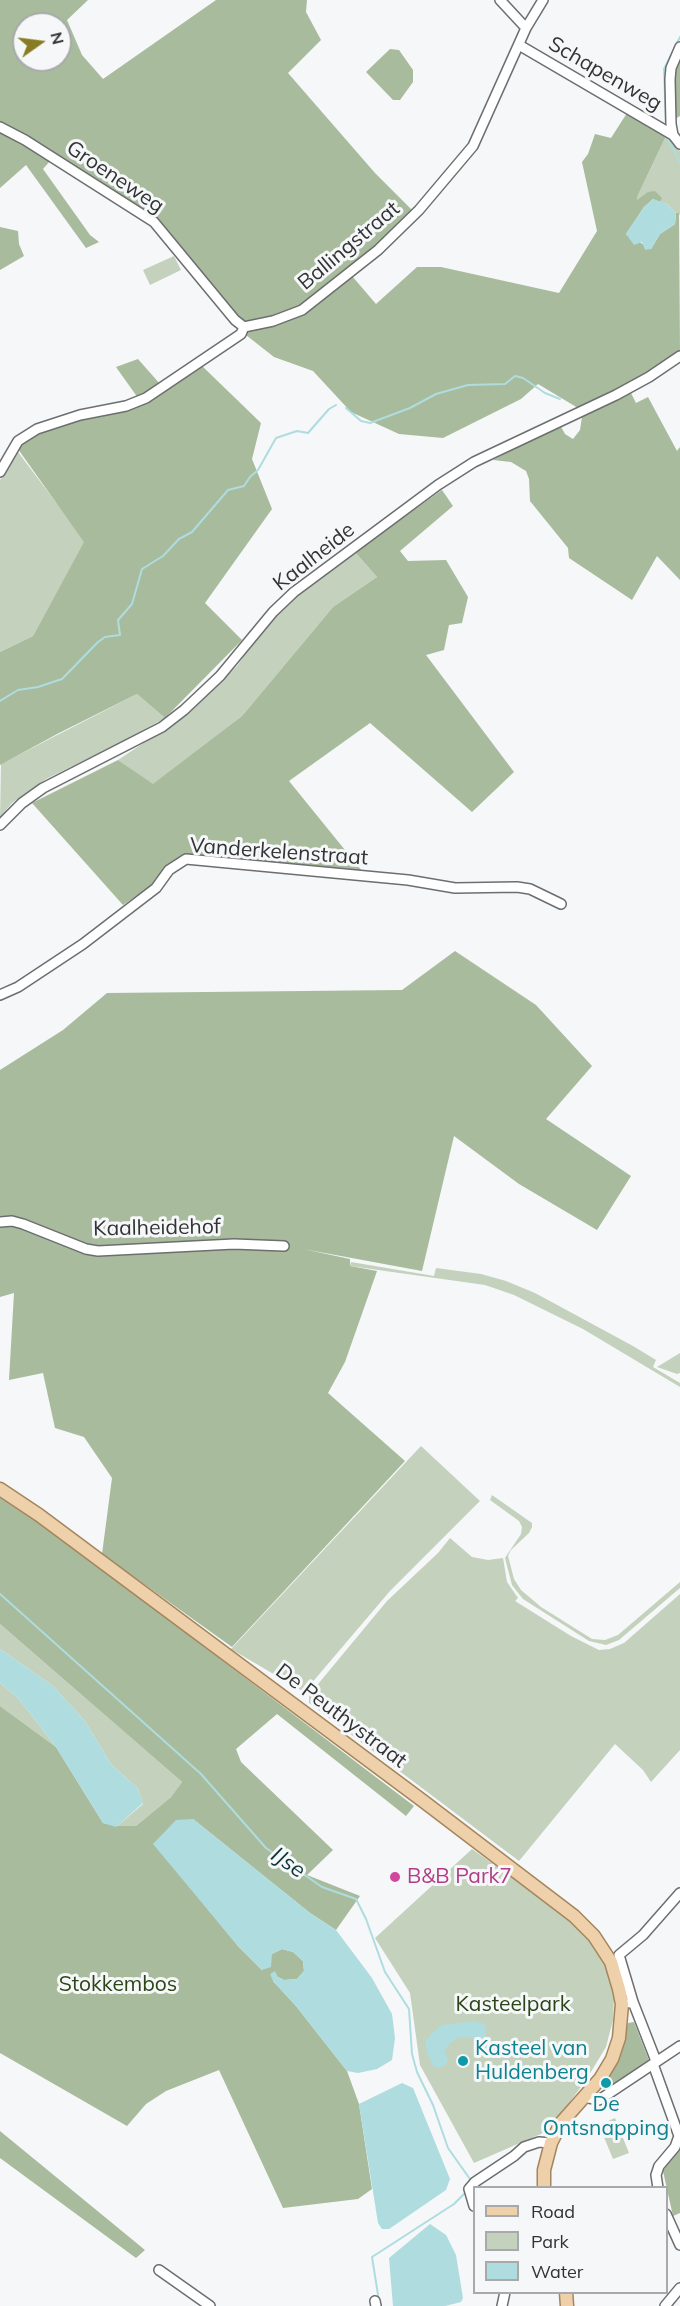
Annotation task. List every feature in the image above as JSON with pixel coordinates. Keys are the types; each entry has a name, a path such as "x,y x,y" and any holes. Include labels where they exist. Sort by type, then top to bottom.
{"main road":[{"name":"De Peuthystraat","path":"0,1489 120,1575 574,1916 594,1936 611,1962 620,1989 628,2003 612,2059 600,2079 561,2122 551,2143 544,2170 544,2186"}],"street":[{"name":"Schapenweg","path":"500,0 526,28"},
{"name":"Ballingstraat","path":"0,472 18,441 37,429 80,415 126,406 146,398 241,334 244,327 263,324 302,310 378,250 399,231 473,146 526,28 543,0"},
{"name":"Schapenweg","path":"519,45 673,135"},
{"path":"680,47 671,68 670,79 673,135 680,144"},
{"name":"Groeneweg","path":"0,127 25,140 154,222 235,320 244,327"},
{"name":"Kaalheide","path":"0,825 22,803 43,788 162,727 184,710 220,676 273,612 294,592 438,485 474,462 649,377 680,356"},
{"name":"Vanderkelenstraat","path":"0,995 18,987 83,944 156,888 169,870 186,859 408,880 455,888 517,887 530,889 561,904"},
{"name":"Kaalheidehof","path":"0,1222 12,1221 86,1249 98,1251 234,1244 284,1246"},
{"path":"628,2003 619,1954 643,1935 680,1893"},
{"name":"De Peuthystraat","path":"628,2003 654,2063 679,2136 675,2147 659,2166 656,2175 658,2186"},
{"path":"584,2097 599,2100 680,2046"},
{"path":"473,2203 469,2189 473,2183 524,2147 539,2142 551,2143"},
{"path":"668,2218 680,2245"},
{"path":"159,2270 210,2306"},
{"path":"665,2306 680,2288"}],"green space":[{"path":"0,0 88,0 72,15 72,12 12,12 12,72 72,72 72,32 82,55 103,79 216,0 307,0 306,12 321,40 288,73 375,173 414,212 352,276 376,304 417,267 441,267 559,293 597,231 582,162 588,154 595,134 611,138 627,113 666,136 637,200 648,192 655,191 662,198 660,202 653,199 644,207 626,234 651,249 660,234 675,224 676,213 679,213 680,352 644,375 578,408 538,384 521,399 443,438 399,434 351,412 313,371 274,357 246,335 221,307 168,233 115,191 89,183 50,161 43,169 90,235 99,242 86,248 26,165 0,188"},
{"path":"390,49 399,50 413,70 413,82 400,100 393,100 366,72"},
{"path":"680,56 680,116 673,120 670,74"},
{"path":"666,136 680,151 680,216 667,204 660,202 661,198 637,201"},
{"path":"0,227 18,231 19,244 24,256 0,270"},
{"path":"174,256 181,270 150,285 143,270"},
{"path":"138,359 160,384 201,365 261,423 252,459 272,509 205,603 242,640 165,718 137,694 0,765 0,652 33,636 84,542 13,442 17,435 72,418 143,405 116,367"},
{"path":"631,393 636,403 648,397 677,451 680,447 680,580 657,556 632,600 569,558 568,548 530,501 529,479 526,471 511,462 493,460 560,425 565,434 573,439 580,430 582,417"},
{"path":"18,452 85,541 33,636 0,652 0,480"},
{"path":"442,490 453,506 400,551 408,561 446,560 468,597 462,623 449,625 444,650 426,655 514,772 472,812 370,723 289,781 362,871 183,864 123,905 32,803 118,760 153,784 242,716 333,607 377,577 355,552"},
{"path":"355,552 377,577 333,607 242,716 153,785 118,760 195,706 237,666 266,625 291,600"},
{"path":"137,694 165,718 46,779 12,803 0,817 1,764"},
{"path":"455,951 536,1005 592,1066 546,1119 631,1176 597,1230 519,1184 454,1136 422,1271 303,1249 350,1259 350,1266 377,1271 345,1362 328,1393 405,1461 232,1647 102,1554 112,1478 84,1437 55,1428 43,1373 9,1380 14,1293 0,1297 0,1070 63,1030 107,993 402,990"},
{"path":"351,1262 434,1276 436,1268 481,1274 506,1281 535,1293 656,1360 653,1367 680,1383 680,1387 583,1329 514,1295 485,1285 350,1266"},
{"path":"680,1353 680,1373 657,1367"},
{"path":"421,1446 480,1501 390,1591 304,1692 231,1649"},
{"path":"492,1495 532,1523 529,1533 511,1550 508,1556 514,1579 521,1590 541,1607 592,1639 605,1640 618,1635 680,1582 680,1588 619,1640 606,1645 589,1641 523,1599 512,1585 505,1558 521,1534 522,1527 519,1521 490,1500"},
{"name":"Stokkembos","path":"0,1496 20,1507 414,1806 406,1816 277,1714 236,1749 241,1762 333,1850 307,1875 360,1896 336,1930 310,1913 193,1819 154,1844 238,1946 262,1970 272,1954 282,1949 293,1952 303,1961 304,1971 297,1979 284,1980 278,1977 273,1981 296,2006 347,2071 359,2104 372,2189 358,2199 283,2208 219,2070 166,2091 146,2104 127,2126 0,2053 0,1706 56,1747 103,1823 116,1826 136,1826 171,1797 182,1782 0,1624"},
{"path":"450,1538 472,1557 488,1560 503,1558 507,1582 518,1598 515,1601 571,1636 599,1650 610,1649 624,1643 680,1594 680,1750 651,1782 643,1770 615,1744 519,1861 309,1703 309,1695 387,1601 438,1553"},
{"path":"0,1624 182,1782 171,1797 136,1826 116,1827 143,1804 138,1789 111,1764 84,1720 53,1686 0,1649"},
{"path":"0,1683 18,1698 56,1747 0,1706"},
{"name":"Kasteelpark","path":"472,1849 562,1913 586,1934 602,1955 614,1999 613,2020 606,2047 566,2107 543,2133 474,2163 420,2065 410,1993 375,1938"},
{"path":"634,2022 650,2063 614,2085 610,2081 608,2072 620,2051 628,2023"},
{"path":"615,2118 629,2153 613,2159 599,2125"},
{"path":"0,2131 145,2250 136,2258 0,2158"},
{"path":"680,2144 680,2213 673,2216 668,2186 663,2171"}],"water":[{"path":"653,199 667,204 676,213 675,224 660,234 651,249 645,250 642,242 634,245 626,234 644,207"},
{"path":"0,1649 53,1686 84,1720 111,1764 138,1789 143,1803 116,1827 103,1823 56,1747 18,1698 0,1683"},
{"path":"193,1819 310,1913 336,1930 372,1978 392,2014 395,2038 392,2060 377,2069 358,2073 347,2071 296,2006 273,1981 270,1974 275,1971 278,1977 284,1980 297,1979 304,1971 303,1961 293,1952 282,1949 272,1954 271,1967 262,1970 238,1946 153,1844 176,1820"},
{"path":"474,2021 485,2024 486,2038 459,2037 450,2043 444,2052 448,2059 447,2063 441,2068 434,2067 428,2056 425,2042 431,2034 442,2025"},
{"path":"402,2083 413,2088 450,2179 446,2190 389,2229 382,2229 378,2223 359,2104"},
{"path":"430,2224 446,2235 456,2255 463,2298 461,2302 445,2306 393,2306 389,2258"}],"waterway":[{"path":"666,125 664,69 680,37"},
{"path":"668,140 680,162"},
{"path":"346,408 361,421 370,423 410,408 436,394 468,385 505,384 515,376 523,378 545,393 560,399"},
{"path":"0,701 18,690 38,687 62,679 98,642 105,637 120,635 118,620 132,604 142,569 163,556 179,539 192,532 228,490 244,486 258,470 276,438 297,431 308,433 329,409 336,405"},
{"name":"IJse","path":"0,1594 201,1774 266,1848 322,1887 356,1899 366,1919 385,1972 409,2009 412,2054 417,2072 433,2105 448,2148 472,2182"},
{"path":"379,2301 372,2257 454,2204 466,2192"}],"place":[{"name":"B&B Park7","path":"395,1877"},
{"name":"Kasteel van Huldenberg","path":"463,2061"},
{"name":"De Ontsnapping","path":"606,2083"}]}
